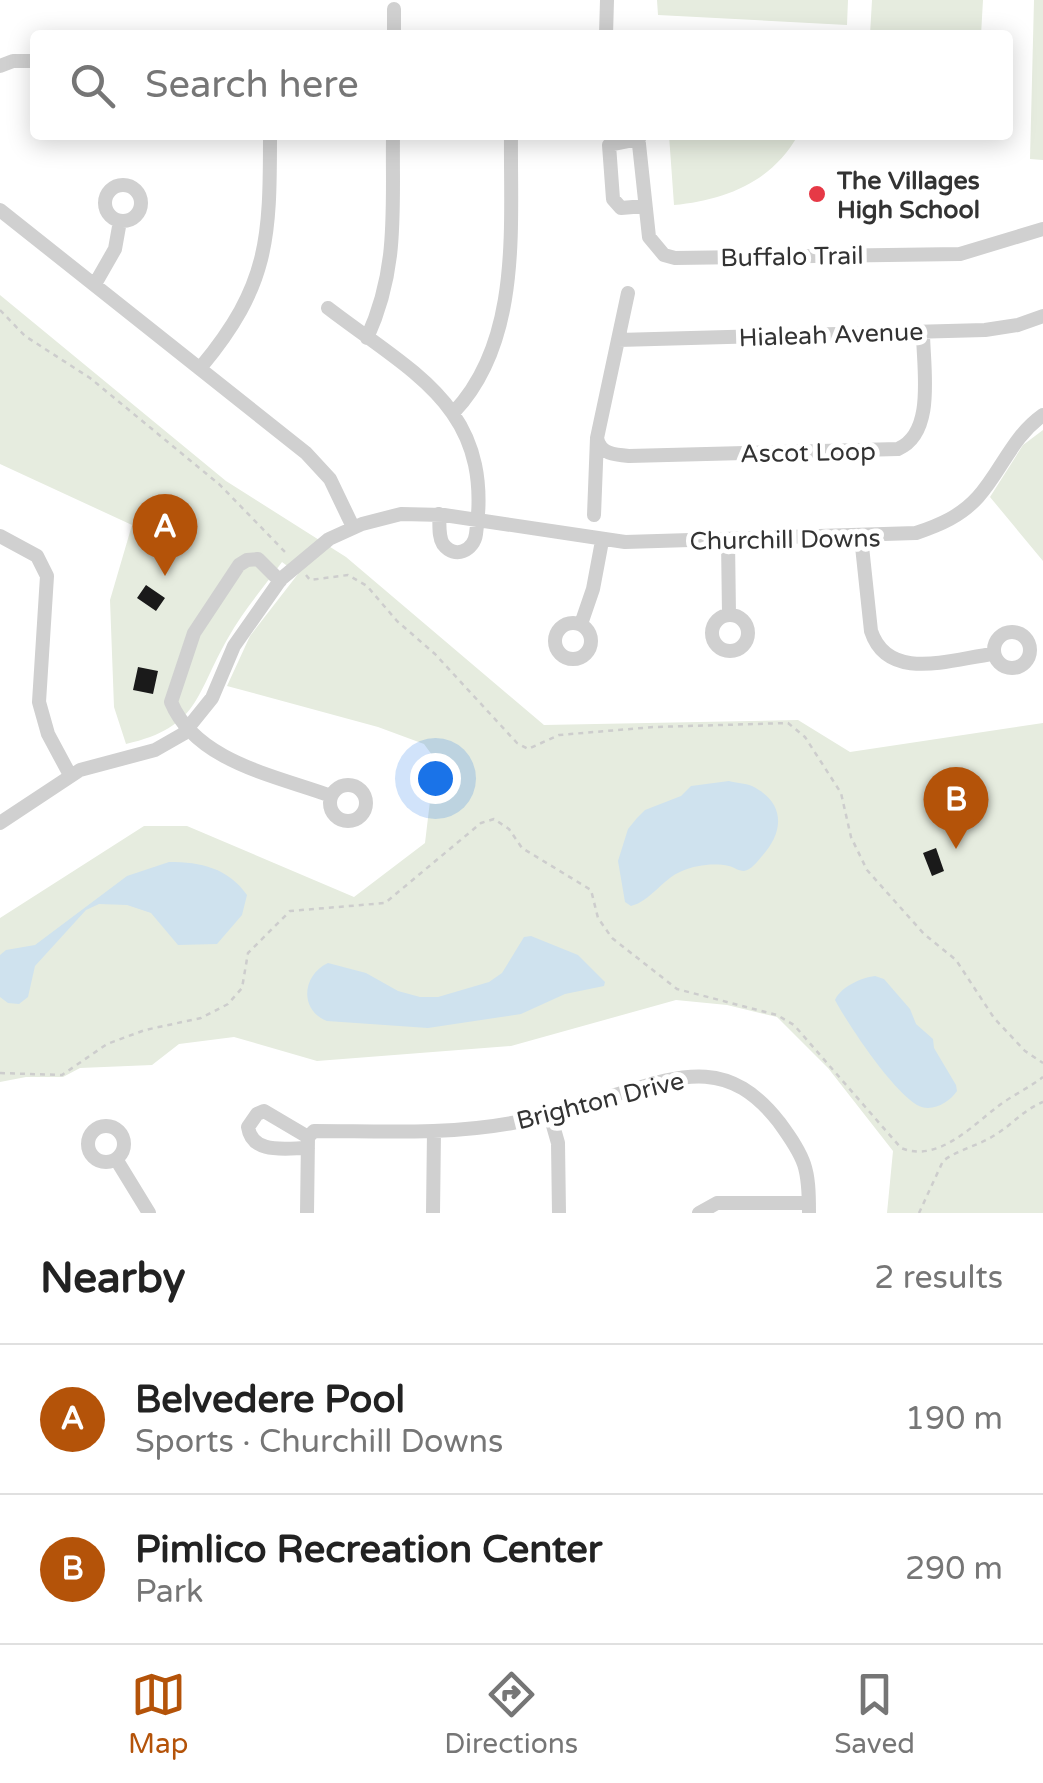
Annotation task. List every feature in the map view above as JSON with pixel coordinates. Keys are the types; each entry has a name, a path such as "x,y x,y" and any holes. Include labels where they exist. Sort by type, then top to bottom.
{"street":[{"path":"606,30 607,0"},
{"path":"394,9 394,30"},
{"path":"0,66 30,61"},
{"path":"200,368 240,316 261,267 270,216 270,140"},
{"path":"367,338 384,297 391,263 393,140"},
{"path":"454,412 473,386 501,318 508,276 511,140"},
{"path":"626,140 609,144 613,199 617,208 645,206"},
{"name":"Buffalo Trail","path":"638,140 649,237 664,256 686,259 960,254 1043,228"},
{"path":"0,210 318,464 338,494 352,527"},
{"path":"94,284 114,249 120,220"},
{"path":"594,516 598,438 628,293"},
{"path":"328,308 429,388 454,412 464,428 476,462 478,520 470,548 455,552 442,543 439,514"},
{"name":"Hialeah Avenue","path":"618,340 1002,328 1043,316"},
{"name":"Ascot Loop","path":"598,438 606,452 629,456 898,449 915,439 921,428 923,332"},
{"name":"Churchill Downs","path":"0,823 70,775 94,764 156,750 172,742 212,698 234,646 280,581 296,564 352,527 401,514 439,514 602,541 916,534 956,518 977,499 1016,439 1043,416"},
{"path":"0,536 37,556 47,576 38,702 48,734 70,775"},
{"path":"861,537 870,631 886,656 913,665 994,654"},
{"path":"728,540 729,615"},
{"path":"581,624 596,577 602,541"},
{"path":"280,581 258,559 239,565 194,633 173,693 174,709 188,728 216,752 332,796"},
{"name":"Brighton Drive","path":"307,1213 308,1143 314,1131 478,1128 550,1115 670,1078 700,1076 723,1080 763,1102 808,1168 809,1208"},
{"path":"550,1115 558,1142 559,1213"},
{"path":"434,1131 434,1213"},
{"path":"116,1160 150,1213"},
{"path":"699,1213 717,1203 809,1208"}],"path":[{"path":"0,310 25,336 90,378 220,485 310,580 348,576 367,586 397,621 436,654 516,743 528,748 559,735 788,723 805,737 841,794 851,836 868,870 924,934 956,960 994,1018 1025,1051 1043,1062"},
{"path":"0,1074 62,1075 107,1044 145,1030 201,1018 228,1004 242,988 248,953 290,911 386,904 481,823 494,820 509,828 522,848 591,890 598,918 612,938 677,989 776,1015 794,1025 885,1132 908,1151 926,1152 972,1128 997,1106 1043,1077"},
{"path":"919,1213 943,1161 989,1139 1023,1110 1043,1102"}],"shaded area":[{"path":"657,0 848,0 847,25 658,15"},
{"path":"872,0 983,0 981,30 870,30"},
{"path":"1034,0 1043,0 1043,160 1030,159"},
{"path":"669,140 795,140 775,165 745,186 711,199 674,205"},
{"path":"0,295 226,481 346,557 544,725 798,720 850,752 1043,723 1043,1213 887,1213 893,1151 828,1068 777,1017 727,1005 676,1000 511,1046 317,1061 234,1037 179,1044 152,1065 80,1068 63,1077 0,1082 0,918 144,826 187,826 354,897 425,843 435,759 424,744 378,727 227,686 250,636 298,574 282,562 234,628 201,692 182,718 150,737 126,744 114,707 110,600 132,525 0,464"},
{"path":"1043,430 1043,561 990,497 1023,445"}],"water":[{"path":"729,781 752,786 776,809 774,837 752,867 744,871 717,865 687,869 638,903 631,906 625,902 618,861 628,829 637,818 645,810 681,796 691,786"},
{"path":"169,862 213,868 231,878 247,895 242,915 217,944 178,945 151,913 127,905 99,904 86,910 35,966 28,997 19,1004 0,997 0,955 6,950 35,945 127,876"},
{"path":"531,936 578,955 605,982 604,986 565,994 521,1014 428,1028 327,1021 318,1016 308,1001 313,976 328,963 366,973 398,991 438,997 489,982 502,973 524,937"},
{"path":"875,976 884,979 910,1009 916,1024 933,1039 934,1048 956,1085 957,1091 945,1103 922,1107 907,1097 872,1057 835,1000 852,984"}],"building":[{"path":"146,585 165,598 156,611 137,598"},
{"path":"138,667 158,671 153,694 133,690"},
{"path":"936,848 944,871 932,876 923,853"}],"place":[{"name":"The Villages High School","path":"817,194"},
{"name":"Belvedere Pool","path":"165,576"},
{"name":"Pimlico Recreation Center","path":"956,849"}]}
